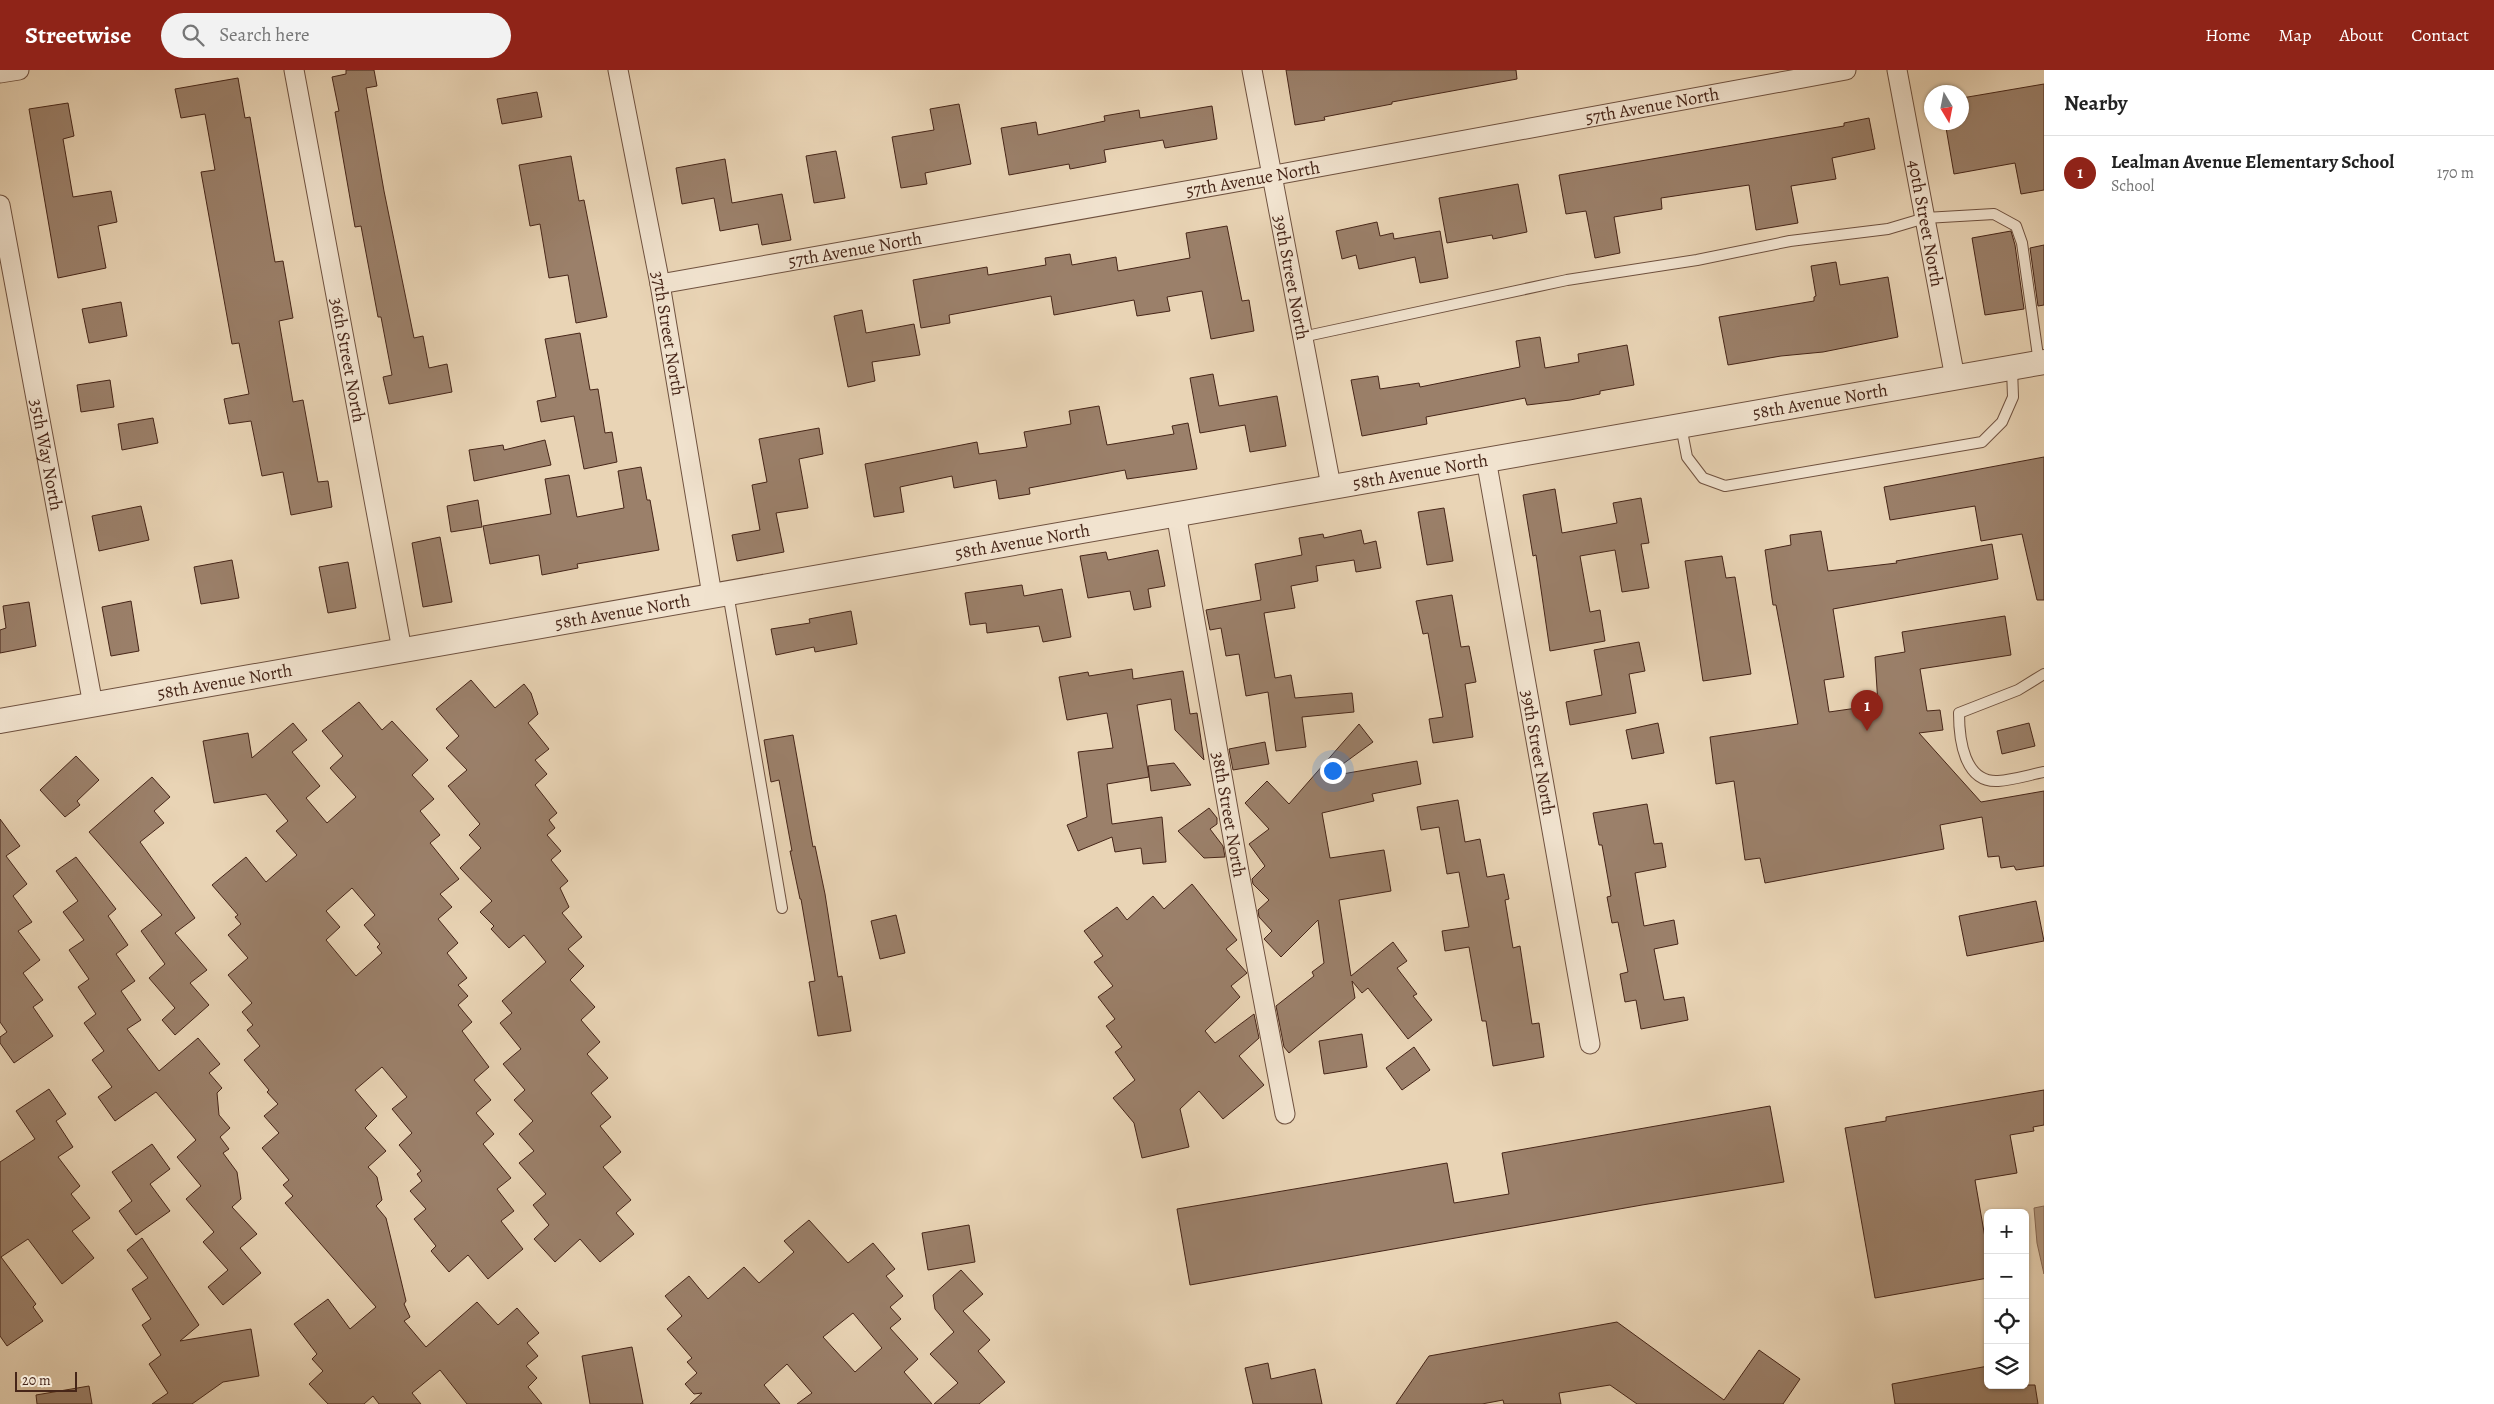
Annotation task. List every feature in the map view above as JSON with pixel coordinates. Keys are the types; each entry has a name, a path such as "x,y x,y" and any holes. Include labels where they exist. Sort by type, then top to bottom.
{"street":[{"path":"0,73 20,70"},
{"name":"36th Street North","path":"294,70 402,650"},
{"name":"37th Street North","path":"618,70 720,594"},
{"name":"39th Street North","path":"1252,70 1270,176 1331,486"},
{"name":"57th Avenue North","path":"660,284 1270,176 1846,70"},
{"name":"40th Street North","path":"1897,70 1955,378"},
{"name":"35th Way North","path":"0,205 93,705"},
{"name":"58th Avenue North","path":"0,721 1176,513 2042,363"},
{"name":"39th Street North","path":"1486,459 1590,1044"},
{"name":"38th Street North","path":"1176,513 1239,872 1285,1114"}],"lane":[{"path":"1302,337 1567,280 1697,260 1790,241 1888,229 1925,218 1994,214 2016,226 2022,243 2042,363"},
{"path":"1680,426 1687,457 1703,478 1725,486 1982,442 2002,422 2013,397 2012,368"},
{"path":"720,594 782,908"},
{"path":"2044,674 2018,690 1959,713 1959,730 1968,764 1974,774 1997,781 2044,772"}],"shaded area":[{"path":"2044,1206 2044,1274 2037,1243 2034,1208"}],"building":[{"path":"346,70 374,70 377,86 366,88 384,191 414,338 423,336 429,368 447,364 452,392 389,404 383,377 392,375 381,317 378,317 361,226 355,227 335,112 339,111 332,77 346,74"},
{"path":"1286,70 1516,70 1517,79 1392,102 1392,104 1324,117 1325,120 1295,125"},
{"path":"238,78 245,118 250,117 275,262 283,261 293,318 279,321 293,402 303,400 318,482 328,481 332,507 291,515 283,472 262,476 251,421 229,424 224,399 249,394 239,343 232,344 201,172 215,170 205,114 181,118 175,89"},
{"path":"2044,84 2044,190 2021,194 2015,163 1954,174 1946,130 1969,130 1969,97"},
{"path":"537,92 542,117 502,124 497,99"},
{"path":"68,103 74,136 63,139 73,197 111,191 117,222 98,226 106,268 58,278 29,109"},
{"path":"959,104 971,164 925,173 927,184 901,188 892,137 934,130 930,109"},
{"path":"1212,106 1217,139 1165,148 1163,140 1104,150 1106,162 1070,169 1069,164 1009,175 1001,128 1036,122 1038,135 1105,121 1104,116 1139,110 1140,118"},
{"path":"1869,118 1875,149 1832,158 1836,179 1791,186 1798,223 1756,230 1749,185 1661,198 1662,209 1614,217 1620,253 1595,258 1586,211 1566,214 1559,175 1844,126 1844,123"},
{"path":"836,151 845,198 814,203 806,156"},
{"path":"571,156 579,201 584,200 607,317 576,323 568,275 549,278 540,224 530,226 519,165"},
{"path":"725,159 732,203 782,194 791,240 762,245 758,224 720,231 714,198 682,204 676,168"},
{"path":"1518,184 1527,232 1493,239 1492,235 1447,243 1439,198"},
{"path":"1377,222 1380,236 1393,233 1394,239 1440,231 1448,278 1420,283 1415,257 1359,269 1356,255 1342,259 1336,231"},
{"path":"1227,226 1242,301 1249,300 1254,331 1211,339 1202,291 1167,297 1170,311 1137,316 1134,300 1054,315 1051,296 949,315 950,323 921,328 913,280 987,267 988,275 1046,265 1045,258 1070,254 1072,265 1116,257 1118,271 1190,258 1186,233"},
{"path":"2011,231 2015,245 2024,309 1985,315 1972,238"},
{"path":"2044,245 2044,305 2038,306 2030,248"},
{"path":"1836,262 1840,285 1888,277 1898,337 1823,352 1781,356 1728,365 1719,317 1814,301 1816,296 1811,266"},
{"path":"121,302 127,336 89,343 82,309"},
{"path":"862,310 866,333 914,324 920,355 872,362 875,381 848,387 834,316"},
{"path":"580,333 590,390 598,389 605,433 612,432 617,462 584,469 574,416 541,422 537,401 556,397 545,339"},
{"path":"1540,337 1545,368 1579,362 1578,354 1627,345 1634,385 1600,391 1600,394 1570,400 1527,405 1525,398 1426,417 1427,424 1362,436 1351,380 1378,376 1380,389 1419,383 1420,387 1520,367 1516,341"},
{"path":"1213,374 1219,406 1277,396 1286,446 1250,452 1245,425 1200,433 1190,378"},
{"path":"110,380 114,407 81,412 77,385"},
{"path":"1099,406 1107,445 1174,434 1172,426 1188,423 1197,469 1127,479 1125,470 1029,488 1030,494 999,499 996,480 954,488 952,476 900,487 904,512 874,517 865,464 977,442 979,454 1027,447 1024,432 1071,424 1069,411"},
{"path":"153,418 158,443 122,450 118,424"},
{"path":"819,428 823,454 799,459 808,508 776,513 784,552 737,561 732,535 760,530 752,485 767,482 759,439"},
{"path":"545,440 551,465 474,481 469,450 503,445 504,450"},
{"path":"2044,457 2044,600 2037,600 2022,534 1981,541 1975,506 1890,520 1884,487"},
{"path":"641,467 647,500 650,500 659,550 577,564 578,568 542,575 539,555 490,564 483,526 551,514 545,479 569,475 577,517 624,508 618,471"},
{"path":"1555,489 1562,533 1617,523 1613,503 1641,498 1649,543 1641,544 1649,588 1622,592 1615,550 1580,556 1590,612 1600,610 1605,641 1550,651 1536,555 1533,556 1523,495"},
{"path":"478,500 482,527 451,532 447,506"},
{"path":"141,506 149,540 99,551 92,516"},
{"path":"1444,508 1453,561 1427,565 1418,512"},
{"path":"1361,530 1364,544 1376,541 1381,568 1356,572 1354,560 1316,566 1318,581 1291,586 1295,608 1264,613 1275,678 1291,675 1295,698 1352,693 1354,712 1302,717 1306,747 1276,751 1268,692 1246,696 1239,654 1226,656 1221,628 1210,630 1206,610 1261,600 1255,564 1302,555 1299,538 1323,534 1324,538"},
{"path":"1821,531 1828,571 1897,563 1896,561 1992,544 1998,579 1833,609 1844,677 1824,680 1829,712 1878,705 1875,657 1905,652 1902,632 2005,616 2011,655 1920,669 1927,711 1940,710 1943,730 1919,733 1981,802 2044,791 2044,866 2016,870 2014,866 2001,868 1999,856 1988,857 1982,817 1940,825 1944,849 1765,883 1760,858 1745,860 1734,781 1716,784 1710,737 1798,724 1776,605 1773,605 1765,550 1791,545 1790,535"},
{"path":"440,537 452,602 423,607 412,543"},
{"path":"1158,550 1165,586 1148,589 1151,607 1134,610 1130,591 1088,598 1080,556 1106,552 1108,560"},
{"path":"1722,556 1726,578 1735,577 1751,674 1703,681 1685,561"},
{"path":"232,560 239,598 201,604 194,567"},
{"path":"348,562 356,608 328,613 319,567"},
{"path":"1022,585 1024,596 1062,589 1071,637 1043,642 1039,626 987,633 986,623 970,625 965,593"},
{"path":"1452,595 1461,647 1469,646 1476,682 1465,684 1473,737 1433,743 1429,719 1443,717 1428,633 1423,634 1416,601"},
{"path":"131,601 139,651 111,656 102,607"},
{"path":"29,602 36,646 0,653 0,630 6,628 3,606"},
{"path":"851,611 857,644 815,652 814,647 776,655 771,629 810,623 809,619"},
{"path":"1639,642 1645,671 1629,674 1636,713 1570,725 1566,702 1602,695 1594,650"},
{"path":"1132,669 1133,679 1183,671 1190,714 1197,713 1204,760 1175,730 1171,699 1137,705 1149,777 1107,784 1112,824 1162,817 1166,862 1143,864 1141,848 1115,852 1112,837 1078,851 1067,825 1087,817 1078,752 1113,748 1107,713 1067,720 1059,677 1088,672 1089,676"},
{"path":"471,680 495,708 524,684 531,693 538,714 528,723 549,749 535,760 547,774 535,785 557,813 549,820 555,828 547,835 561,851 551,860 568,881 560,888 569,907 562,913 582,937 568,949 584,966 570,980 595,1007 581,1020 600,1042 587,1054 608,1078 591,1093 611,1117 600,1126 621,1152 603,1167 631,1200 616,1213 634,1234 600,1262 580,1239 555,1262 534,1239 549,1225 533,1205 546,1194 519,1163 534,1151 519,1134 533,1121 514,1100 525,1090 503,1064 521,1049 500,1023 512,1013 502,1001 546,962 524,935 509,948 491,929 494,926 480,912 492,901 460,868 481,848 469,835 480,824 448,786 467,770 446,748 459,736 436,709"},
{"path":"359,702 382,730 392,721 428,760 412,775 434,799 420,811 440,835 430,843 459,879 440,894 452,907 438,919 458,943 447,953 467,978 458,985 468,996 458,1005 472,1022 462,1031 489,1067 474,1080 491,1100 476,1113 494,1134 483,1144 511,1178 497,1189 514,1211 501,1221 523,1249 488,1279 468,1255 449,1272 431,1251 436,1246 414,1219 426,1209 410,1191 422,1181 417,1174 421,1171 399,1145 412,1133 392,1109 407,1097 382,1067 355,1090 377,1116 365,1128 386,1151 368,1167 377,1177 382,1200 376,1206 386,1218 406,1301 404,1304 410,1317 404,1321 426,1347 477,1302 498,1325 517,1308 539,1333 527,1343 538,1356 526,1366 537,1378 528,1387 542,1404 467,1404 440,1370 412,1393 421,1404 379,1404 373,1396 364,1404 328,1404 309,1384 323,1371 312,1359 317,1354 294,1324 328,1299 350,1329 376,1307 285,1203 293,1196 283,1185 289,1180 262,1148 279,1133 264,1116 278,1104 244,1060 260,1046 247,1030 253,1025 242,1012 252,1003 228,975 248,958 228,935 241,924 235,917 238,915 212,885 246,857 266,882 297,855 276,831 288,821 266,794 214,803 203,741 248,733 252,758 293,723 307,740 292,752 320,786 306,798 327,823 356,797 330,768 343,756 322,731","holes":["352,888 375,915 364,925 380,944 377,947 382,953 356,976 326,940 340,927 326,911"]},
{"path":"1658,723 1664,753 1632,759 1626,730"},
{"path":"2029,723 2035,746 2002,754 1997,731"},
{"path":"1359,724 1373,742 1325,777 1417,761 1421,784 1372,794 1374,801 1322,813 1330,858 1384,850 1391,891 1339,900 1351,976 1393,942 1407,961 1397,968 1417,994 1413,996 1432,1020 1408,1039 1368,988 1362,993 1352,981 1355,998 1289,1053 1284,1047 1276,1006 1314,976 1312,972 1324,963 1318,920 1281,957 1264,939 1272,931 1259,917 1258,910 1269,900 1253,884 1252,879 1265,866 1249,844 1269,829 1245,803 1267,781 1289,804"},
{"path":"793,735 813,847 815,846 825,894 838,977 842,976 851,1031 818,1036 809,982 815,981 801,899 790,851 792,851 779,780 771,782 764,740"},
{"path":"1265,742 1269,764 1233,770 1229,749"},
{"path":"76,756 99,780 77,801 80,805 65,817 40,790"},
{"path":"1174,763 1191,785 1151,791 1148,766"},
{"path":"152,777 170,797 154,811 164,823 140,842 195,918 175,933 207,970 190,983 209,1005 175,1035 162,1020 175,1008 149,978 165,964 141,931 162,915 89,832"},
{"path":"1458,800 1465,842 1480,839 1487,877 1504,874 1509,899 1505,900 1513,948 1520,946 1532,1024 1539,1023 1544,1057 1493,1066 1486,1021 1482,1021 1469,947 1445,951 1442,931 1469,927 1459,872 1447,874 1439,827 1421,830 1417,807"},
{"path":"1647,804 1654,844 1662,843 1666,867 1635,873 1644,926 1674,920 1678,944 1654,949 1664,1000 1684,997 1688,1020 1641,1029 1636,1000 1625,1002 1620,974 1628,972 1618,922 1612,923 1607,897 1611,896 1602,845 1599,845 1593,813"},
{"path":"1209,808 1217,818 1217,824 1210,829 1223,846 1225,857 1204,858 1178,831"},
{"path":"0,819 20,846 6,856 27,884 13,896 32,922 18,931 40,960 23,973 43,1000 33,1007 53,1036 14,1063 0,1043 0,1037 7,1032 0,1022"},
{"path":"76,857 116,909 108,916 128,945 116,954 135,981 121,991 141,1020 127,1029 159,1071 198,1038 220,1064 209,1073 222,1088 217,1093 219,1115 230,1128 220,1137 229,1149 223,1153 237,1172 241,1199 232,1207 257,1234 240,1248 261,1273 223,1305 208,1287 228,1270 203,1242 214,1232 186,1199 201,1186 177,1157 196,1140 156,1092 115,1121 98,1097 112,1087 92,1060 104,1051 84,1023 96,1014 78,987 89,979 69,950 84,940 63,912 78,901 56,871"},
{"path":"1192,884 1237,940 1226,949 1247,973 1231,986 1240,997 1205,1031 1215,1043 1254,1014 1259,1038 1239,1056 1264,1085 1223,1119 1199,1091 1180,1109 1189,1147 1142,1158 1134,1123 1113,1098 1135,1080 1115,1052 1122,1047 1106,1026 1115,1019 1098,997 1113,986 1094,962 1103,956 1084,931 1117,907 1127,920 1153,896 1164,909"},
{"path":"2036,901 2044,941 1967,956 1959,916"},
{"path":"896,915 905,953 880,959 871,921"},
{"path":"1362,1034 1367,1067 1324,1074 1319,1041"},
{"path":"1414,1047 1430,1070 1402,1090 1386,1068"},
{"path":"49,1089 66,1114 56,1121 73,1147 58,1157 80,1186 71,1194 90,1218 72,1231 94,1258 62,1284 28,1239 1,1257 36,1304 33,1307 43,1321 7,1346 0,1336 0,1162 35,1139 16,1111"},
{"path":"2044,1090 2044,1125 2033,1127 2034,1131 2010,1135 2017,1173 1975,1180 1984,1232 1984,1279 1875,1298 1845,1128 1886,1121 1886,1117"},
{"path":"1770,1106 1784,1182 1642,1205 1190,1285 1177,1209 1447,1163 1454,1203 1509,1194 1502,1153"},
{"path":"152,1144 170,1169 150,1184 170,1211 136,1235 119,1211 132,1201 112,1172"},
{"path":"809,1220 848,1263 873,1243 895,1269 886,1276 903,1296 890,1307 901,1319 890,1328 918,1359 904,1372 932,1404 797,1404 812,1393 787,1364 764,1385 780,1404 690,1404 702,1393 694,1394 685,1384 697,1373 687,1362 692,1358 667,1329 682,1316 665,1296 689,1276 708,1299 744,1267 759,1283 794,1252 784,1241","holes":["853,1313 882,1348 855,1372 823,1337"]},
{"path":"969,1225 975,1262 928,1270 922,1233"},
{"path":"142,1238 199,1325 180,1341 251,1329 259,1376 223,1382 192,1404 152,1404 168,1393 149,1364 161,1355 142,1325 151,1319 132,1289 148,1278 127,1250"},
{"path":"961,1270 983,1294 963,1311 990,1340 978,1351 1005,1382 979,1404 934,1404 958,1383 930,1354 954,1332 935,1309 933,1295"},
{"path":"1617,1322 1724,1400 1759,1350 1800,1379 1783,1404 1637,1404 1610,1385 1559,1393 1561,1404 1504,1404 1503,1400 1482,1404 1396,1404 1429,1356"},
{"path":"632,1347 643,1404 590,1404 582,1356"},
{"path":"1268,1363 1271,1379 1315,1369 1322,1404 1253,1404 1245,1368"},
{"path":"1984,1367 1984,1389 2029,1389 2029,1385 2035,1385 2038,1404 1895,1404 1892,1384"},
{"path":"89,1386 92,1404 37,1404 36,1395"}],"place":[{"name":"Lealman Avenue Elementary School","path":"1867,731"}]}
